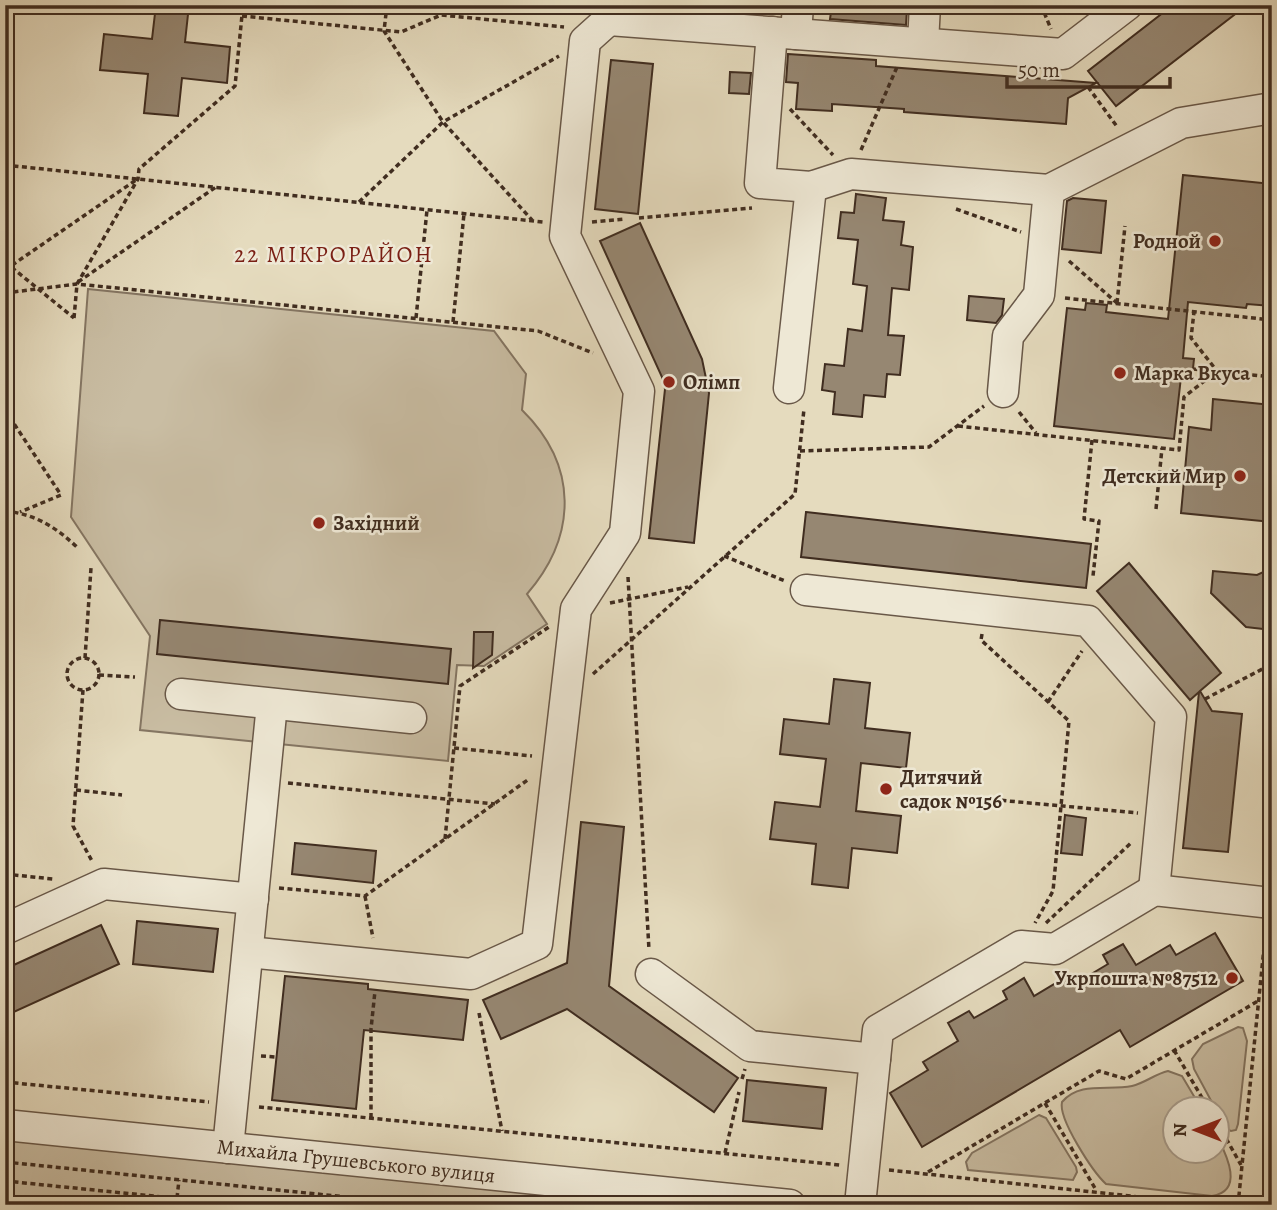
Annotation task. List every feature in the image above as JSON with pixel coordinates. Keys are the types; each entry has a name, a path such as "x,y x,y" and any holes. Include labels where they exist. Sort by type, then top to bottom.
{"street":[{"path":"915,43 925,5"},
{"path":"248,952 471,974 537,944 576,609 625,533 639,391 565,236 613,20 789,24 915,43 1063,54 1127,5"},
{"path":"789,24 760,183 811,187 850,174 1049,190 1181,123 1272,108"},
{"path":"797,398 811,187"},
{"path":"1003,392 1008,336 1038,295 1049,190"},
{"path":"806,590 1088,621 1171,717 1154,890"},
{"path":"181,694 411,718"},
{"path":"228,1148 248,952 266,894 265,780 272,704"},
{"path":"5,929 104,884 266,894"},
{"path":"860,1205 878,1030 1021,946 1055,948 1154,890 1270,902"},
{"path":"651,974 750,1046 875,1059"},
{"name":"Михайла Грушевського вулиця","path":"5,1125 790,1205"}],"path":[{"path":"5,262 7,269 74,318 76,284 138,179 139,169 235,86 243,5"},
{"path":"387,5 384,31 443,122 533,221"},
{"path":"242,16 401,32 440,15 613,20"},
{"path":"359,202 443,122 613,20"},
{"path":"850,174 915,43"},
{"path":"1088,88 1133,147"},
{"path":"5,165 566,224 625,219"},
{"path":"7,269 138,179"},
{"path":"76,284 216,187"},
{"path":"639,218 758,208"},
{"path":"416,318 427,210"},
{"path":"453,322 464,214"},
{"path":"1117,303 1125,226"},
{"path":"1044,239 1117,303"},
{"path":"5,293 76,284 538,331 628,367"},
{"path":"1038,295 1272,320"},
{"path":"1227,316 1229,306"},
{"path":"1194,312 1191,338 1217,371"},
{"path":"1193,369 1269,377 1264,404"},
{"path":"958,426 1179,450 1184,397 1217,371"},
{"path":"800,451 929,447 1003,392"},
{"path":"566,699 795,494 800,451 797,398"},
{"path":"5,410 61,495 20,512"},
{"path":"1092,440 1084,519 1099,521 1093,576"},
{"path":"1156,509 1162,448"},
{"path":"5,511 20,512 42,520 62,533 79,549"},
{"path":"724,556 806,590"},
{"path":"85,658 91,568"},
{"path":"627,573 651,974"},
{"path":"445,839 460,686 576,609 691,587"},
{"path":"1048,702 1096,630"},
{"path":"981,640 1069,721 1053,891 1021,946"},
{"path":"85,658 97,666 99,675 92,687 83,690 74,686 68,673 75,660 85,658"},
{"path":"1205,699 1272,664"},
{"path":"99,675 135,677"},
{"path":"83,690 73,826 104,884"},
{"path":"454,748 559,758"},
{"path":"266,894 365,897 559,758"},
{"path":"265,780 495,804"},
{"path":"76,790 122,795"},
{"path":"975,798 1161,815"},
{"path":"1021,946 1161,815"},
{"path":"365,897 378,965 371,1029 371,1118"},
{"path":"1237,1205 1270,902"},
{"path":"926,1173 1099,1072 1126,1079 1258,1001"},
{"path":"479,1013 502,1131"},
{"path":"1174,1050 1200,1094"},
{"path":"5,1082 1097,1190 1214,1205"},
{"path":"724,1153 739,1092"},
{"path":"1045,1103 1097,1190"},
{"path":"1232,1150 1241,1165"},
{"path":"5,1163 424,1205"},
{"path":"177,1198 179,1180"},
{"path":"5,1181 242,1205"}],"shaded area":[{"name":"Західний","path":"88,289 494,331 526,374 522,410 540,431 554,454 562,477 565,500 563,524 556,548 544,571 527,594 547,624 484,666 457,665 448,761 140,730 150,636 71,517"},
{"path":"1238,1027 1243,1028 1247,1041 1236,1130 1232,1131 1232,1094 1207,1094 1194,1069 1192,1059 1203,1044"},
{"path":"1168,1071 1182,1076 1193,1094 1162,1094 1162,1164 1228,1164 1230,1180 1222,1193 1212,1196 1106,1184 1093,1169 1071,1132 1062,1110 1062,1102 1069,1095 1086,1089 1132,1086"},
{"path":"1039,1115 1046,1118 1076,1167 1073,1180 968,1170 966,1162 972,1153"},
{"path":"5,1136 688,1205 5,1205"}],"building":[{"path":"156,5 189,5 185,42 230,47 227,83 182,78 178,116 144,113 148,74 100,70 104,34 152,39"},
{"path":"832,5 907,8 906,25 830,19"},
{"path":"1173,5 1247,5 1116,106 1088,71"},
{"path":"788,54 876,60 876,66 1096,83 1068,98 1066,124 832,104 832,111 796,109 798,83 786,82"},
{"path":"611,60 653,64 638,214 595,209"},
{"path":"730,72 751,73 749,94 729,93"},
{"path":"1183,175 1272,184 1272,306 1247,304 1246,308 1188,302 1183,358 1194,359 1192,378 1181,377 1174,439 1054,426 1067,308 1085,310 1086,303 1107,305 1106,312 1168,319"},
{"path":"856,194 886,198 883,220 904,222 901,245 913,247 909,290 892,288 888,335 904,336 900,375 887,374 885,397 864,395 862,417 833,414 835,392 822,390 825,364 844,366 848,329 862,331 867,286 853,284 858,240 838,238 841,212 854,213"},
{"path":"1073,198 1106,201 1101,253 1062,249 1067,201"},
{"path":"640,223 702,359 709,393 694,543 649,538 665,389 600,241"},
{"path":"969,296 1004,299 1002,315 996,323 967,320"},
{"path":"1213,399 1272,405 1272,522 1181,513 1189,427 1211,430"},
{"path":"806,512 1091,544 1086,588 801,557"},
{"path":"1129,563 1221,673 1200,691 1212,711 1242,714 1228,852 1183,848 1199,692 1190,700 1097,591"},
{"path":"1272,568 1272,630 1246,627 1211,593 1213,571 1257,575"},
{"path":"160,620 451,649 448,684 157,654"},
{"path":"474,632 493,632 492,655 473,668"},
{"path":"834,679 870,683 865,728 910,733 906,768 861,763 856,811 901,816 897,853 852,848 848,888 812,884 816,844 770,839 775,802 820,807 826,759 780,754 784,719 829,724"},
{"path":"1065,815 1086,818 1082,855 1061,853"},
{"path":"581,822 624,827 609,986 738,1078 714,1112 567,1009 501,1039 483,1000 567,963"},
{"path":"295,843 376,851 373,883 292,874"},
{"path":"137,921 218,929 213,972 133,964"},
{"path":"101,925 119,964 5,1016 5,969"},
{"path":"1215,933 1243,981 1130,1047 1120,1030 922,1147 890,1093 928,1070 923,1062 958,1041 948,1023 969,1011 974,1018 1007,999 1003,991 1024,978 1034,996 1066,977 1071,986 1108,964 1103,955 1123,944 1136,965 1170,945 1176,955"},
{"path":"285,976 368,984 368,989 468,1000 463,1040 364,1030 356,1109 272,1100"},
{"path":"747,1080 826,1088 822,1129 743,1121"}],"place":[{"name":"Родной","path":"1215,241"},
{"name":"Марка Вкуса","path":"1120,373"},
{"name":"Олімп","path":"669,382"},
{"name":"Детский Мир","path":"1240,476"},
{"name":"Західний","path":"319,523"},
{"name":"Дитячий садок №156","path":"886,789"},
{"name":"Укрпошта №87512","path":"1232,978"}],"district":[{"name":"22 МІКРОРАЙОН","path":"334,254"}]}
